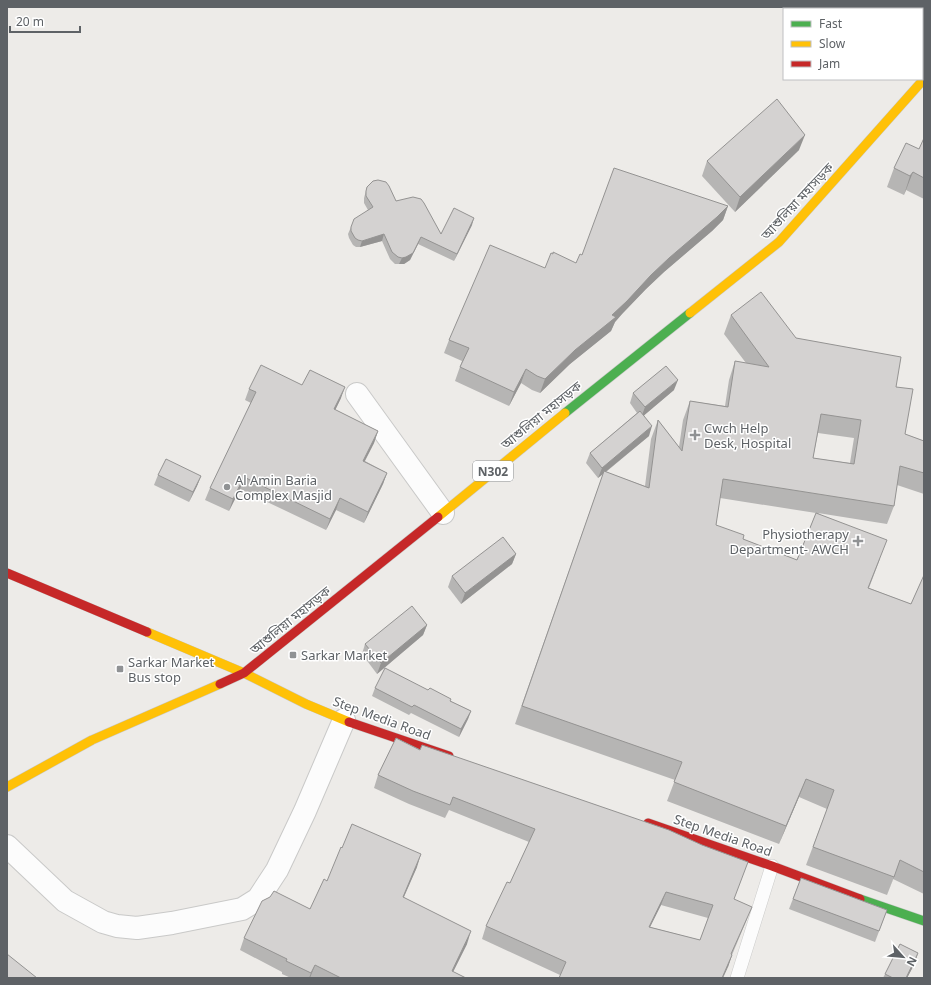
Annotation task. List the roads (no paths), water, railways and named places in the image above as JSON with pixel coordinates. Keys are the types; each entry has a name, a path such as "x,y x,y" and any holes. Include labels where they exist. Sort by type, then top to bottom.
{"main road":[{"name":"আশুলিয়া মহাসড়ক","path":"7,787 92,740 244,673 779,242 924,79"},
{"name":"Step Media Road","path":"7,573 244,673 306,704 344,720 457,758"},
{"name":"Step Media Road","path":"637,820 772,866 924,921"}],"street":[{"path":"357,394 444,513"},
{"path":"7,846 65,901 103,922 117,926 137,928 242,909 258,899 277,870 305,811 344,720"}],"lane":[{"path":"737,978 772,866"}],"place":[{"name":"Cwch Help Desk, Hospital","path":"695,435"},
{"name":"Al Amin Baria Complex Masjid","path":"227,487"},
{"name":"Physiotherapy Department- AWCH","path":"858,541"},
{"name":"Sarkar Market","path":"293,655"},
{"name":"Sarkar Market Bus stop","path":"120,669"}]}
